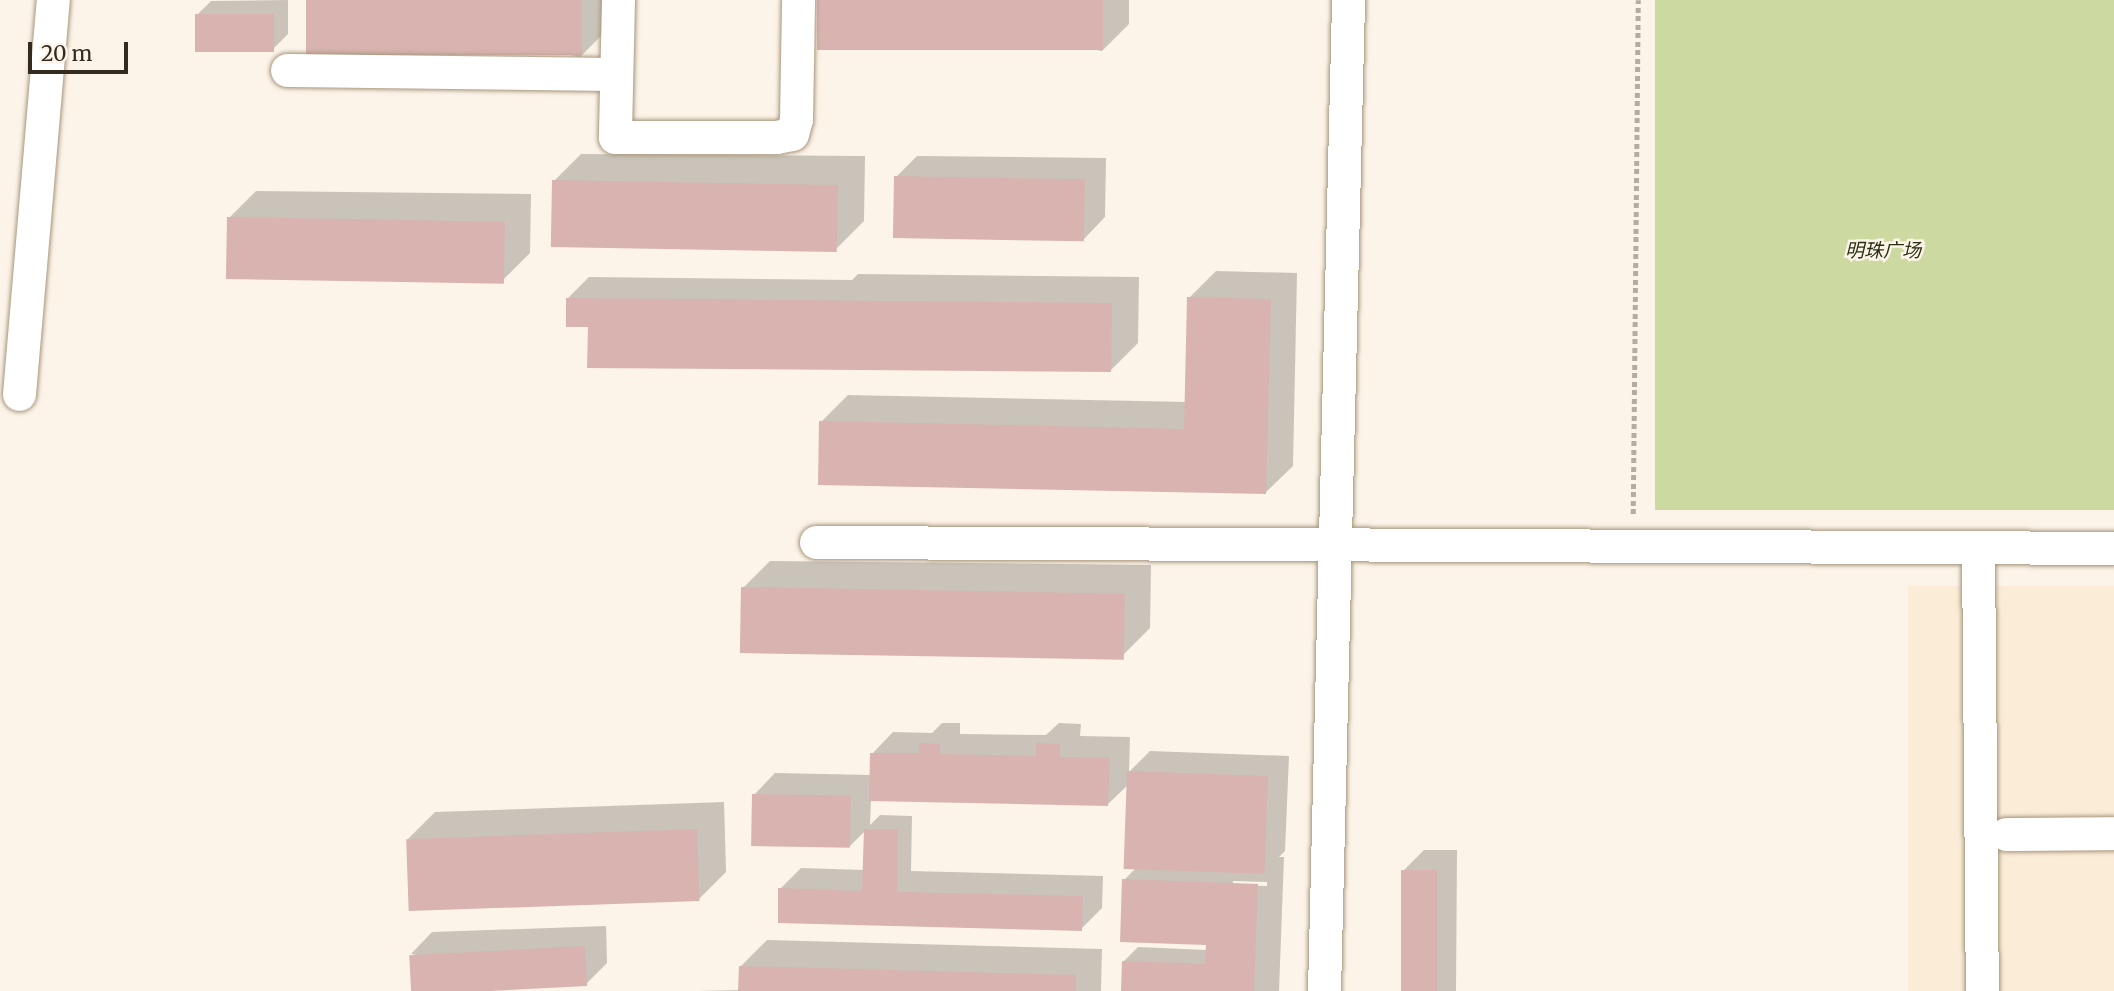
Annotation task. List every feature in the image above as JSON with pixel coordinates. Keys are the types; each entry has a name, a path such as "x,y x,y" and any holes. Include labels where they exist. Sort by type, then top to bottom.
{"street":[{"path":"19,394 53,0"},
{"path":"618,0 615,137 792,134 796,119 798,0"},
{"path":"1324,991 1348,0"},
{"path":"286,70 617,74"},
{"path":"816,542 1335,547 2114,548"},
{"path":"1978,548 1982,991"},
{"path":"2006,834 2114,833"}],"path":[{"path":"1633,547 1638,0"}],"shaded area":[{"path":"1908,586 2114,586 2114,991 1908,991"}],"green space":[{"name":"明珠广场","path":"1655,0 2114,0 2114,510 1655,510"}],"building":[{"path":"306,0 582,0 582,55 306,55"},
{"path":"817,0 1103,0 1103,50 817,50"},
{"path":"195,14 274,14 274,52 195,52"},
{"path":"894,176 1085,179 1084,241 893,238"},
{"path":"552,180 838,185 837,252 551,247"},
{"path":"227,217 505,222 504,284 226,279"},
{"path":"1187,297 1271,299 1266,494 818,485 819,421 1184,429"},
{"path":"566,298 1112,303 1111,372 587,368 588,327 566,327"},
{"path":"741,587 1125,594 1124,660 740,653"},
{"path":"919,743 940,744 940,754 1036,756 1036,743 1060,744 1060,757 1110,758 1108,806 869,801 870,753 919,753"},
{"path":"1127,771 1268,776 1264,874 1124,869"},
{"path":"752,794 851,796 850,848 751,846"},
{"path":"697,829 700,901 409,911 406,839"},
{"path":"864,829 898,829 897,892 1083,896 1082,931 778,923 778,888 862,891"},
{"path":"1401,870 1437,870 1437,991 1401,991"},
{"path":"1122,879 1258,884 1254,991 1121,991 1122,961 1205,964 1206,945 1120,942"},
{"path":"585,946 587,986 491,991 411,991 409,955"},
{"path":"739,966 1076,975 1076,991 738,991"}]}
